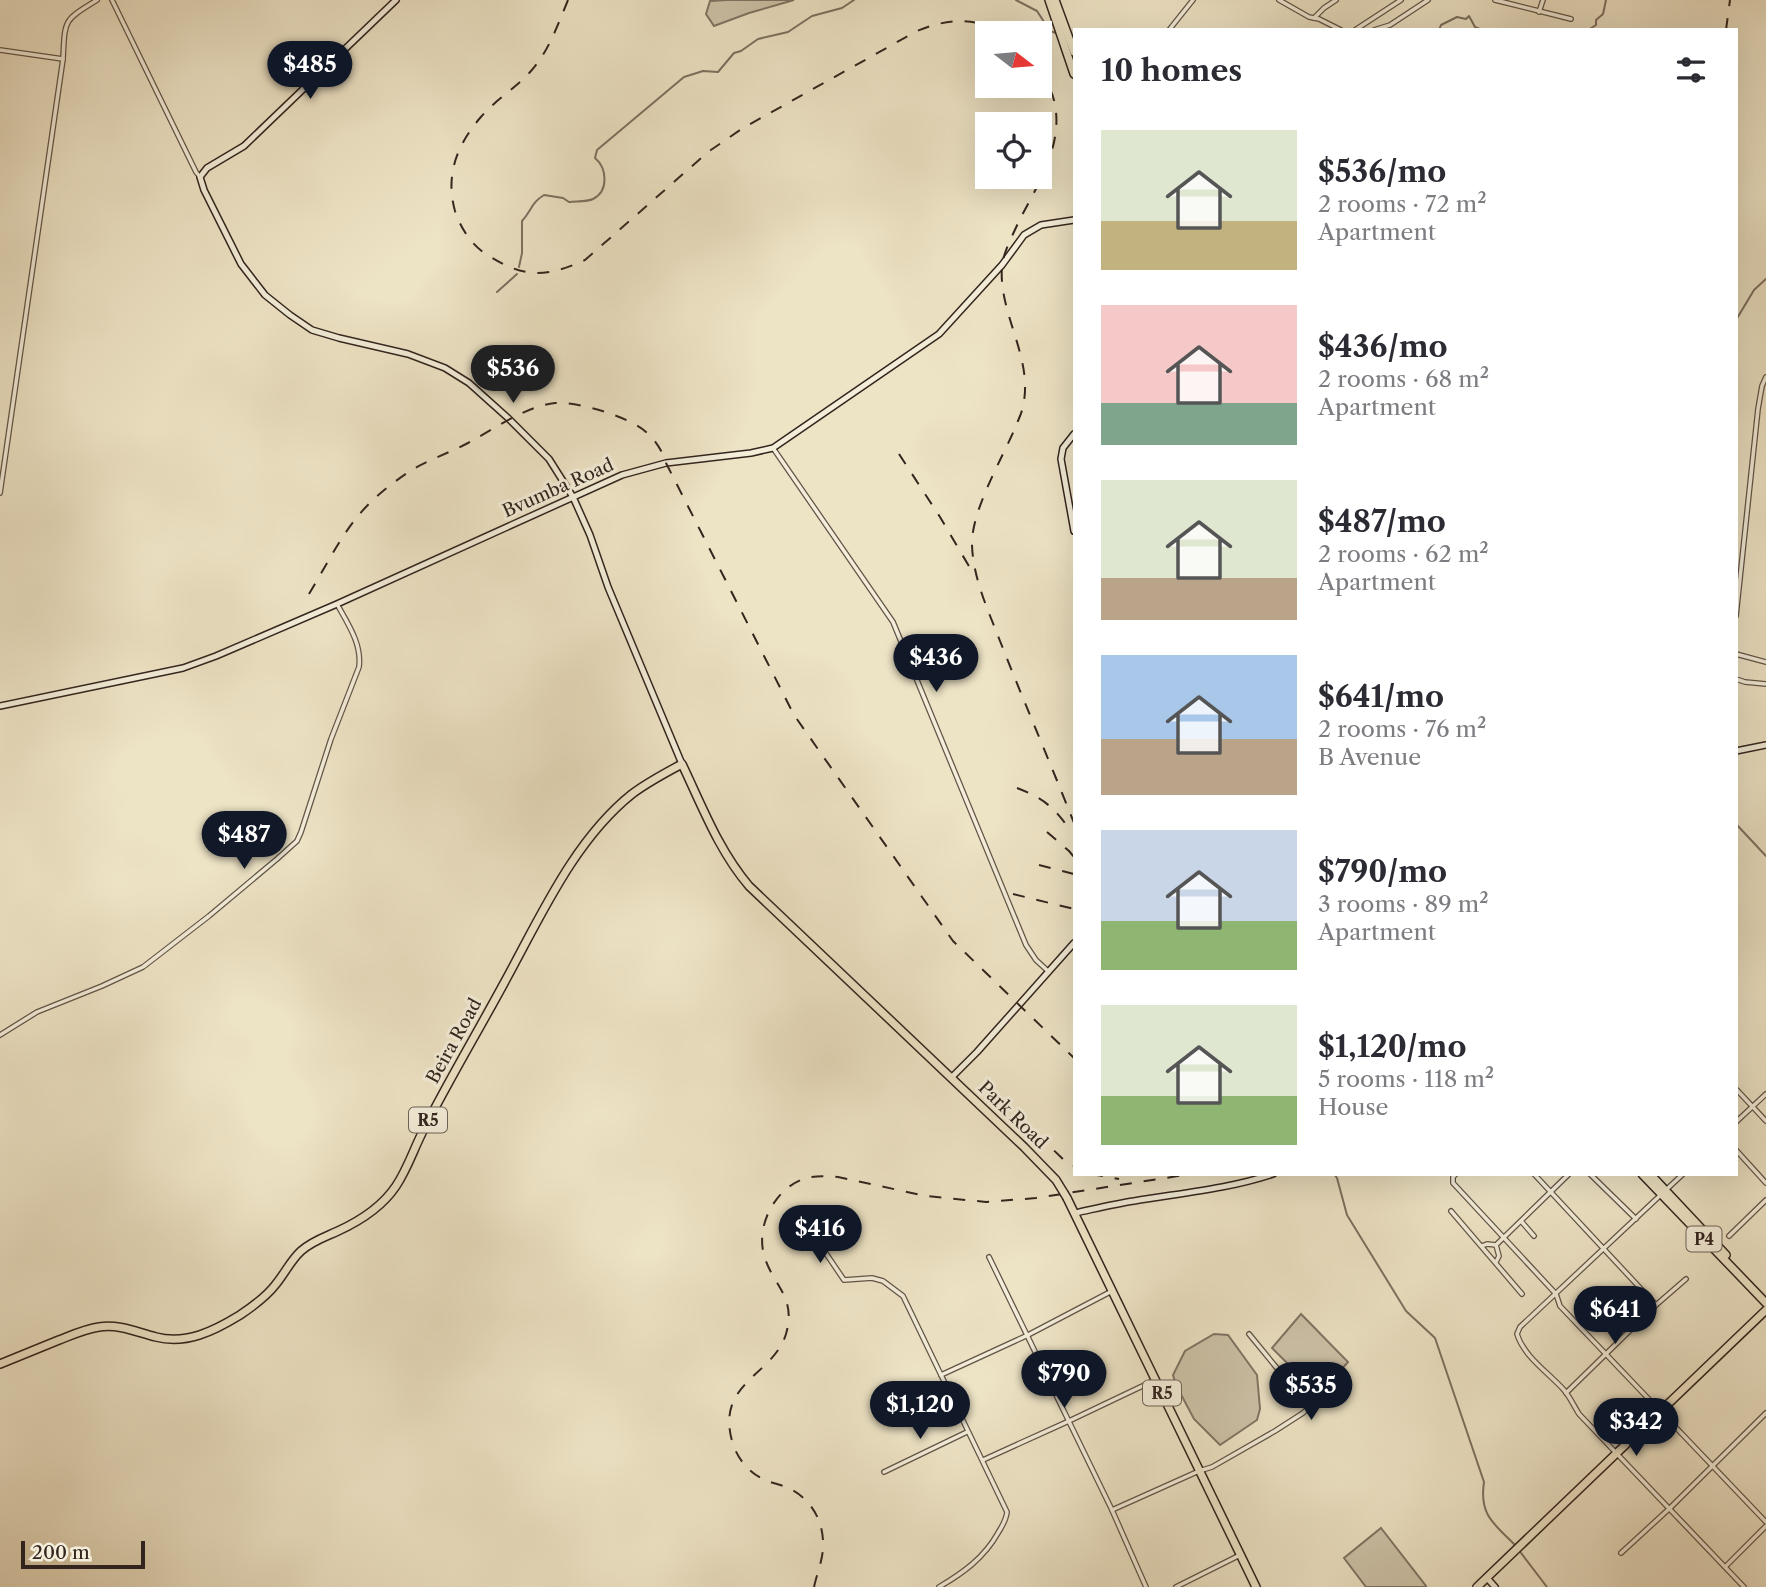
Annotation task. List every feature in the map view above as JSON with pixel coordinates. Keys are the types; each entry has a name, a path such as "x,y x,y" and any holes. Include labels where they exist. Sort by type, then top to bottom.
{"highway":[{"path":"1049,0 1073,71"},
{"path":"1055,0 1073,49"},
{"name":"Park Road","path":"682,765 735,870 777,914 1051,1174 1066,1195 1256,1587"},
{"name":"Beira Road","path":"0,1364 98,1327 116,1326 158,1338 188,1339 203,1334 243,1313 265,1295 276,1285 300,1251 316,1240 357,1222 378,1208 410,1162 422,1132 543,911 585,843 631,795 654,779 682,765"},
{"name":"P4","path":"1644,1176 1766,1296"},
{"name":"P4","path":"1651,1176 1766,1303"},
{"path":"1477,1587 1766,1310"}],"street":[{"path":"0,493 65,27 75,14 97,0"},
{"path":"112,0 241,264 265,295 312,330 408,354 452,372 469,383 550,459 573,497 590,535 608,587 682,765"},
{"path":"200,177 207,168 244,146 396,0"},
{"path":"1172,28 1193,0"},
{"path":"1279,0 1336,28"},
{"path":"1314,18 1336,0"},
{"path":"1358,28 1401,0"},
{"path":"1380,28 1390,25 1428,0"},
{"path":"1495,0 1571,19"},
{"path":"1539,12 1543,0"},
{"path":"0,50 62,59"},
{"name":"Bvumba Road","path":"0,706 183,668 337,604 611,479 666,463 773,448 939,334 1002,265 1024,235 1041,225 1073,220"},
{"path":"1738,596 1758,409 1766,377"},
{"path":"1073,435 1063,447 1061,459 1073,525"},
{"path":"773,448 893,622 1026,945 1036,960 1049,972"},
{"path":"0,1035 37,1012 143,967 209,916 297,841 331,739 359,667 358,645 337,604"},
{"path":"1738,655 1766,662"},
{"path":"1738,680 1766,684"},
{"path":"1738,751 1766,745"},
{"path":"951,1078 1073,944"},
{"path":"1738,1091 1766,1121"},
{"path":"1738,1120 1766,1094"},
{"path":"1738,1152 1766,1183"},
{"path":"1075,1213 1234,1185 1266,1176"},
{"path":"1454,1176 1453,1183 1556,1294 1560,1306 1766,1524 1725,1567"},
{"path":"1536,1176 1656,1305"},
{"path":"1482,1246 1496,1245 1567,1176"},
{"path":"1592,1176 1636,1219"},
{"path":"1681,1176 1520,1327 1517,1334 1528,1353 1566,1393 1579,1414 1744,1587"},
{"path":"1729,1236 1766,1200"},
{"path":"1451,1212 1522,1294"},
{"path":"1521,1221 1534,1236"},
{"path":"818,1236 825,1252 844,1280 872,1278 883,1281 903,1296 1007,1512 1007,1518 992,1544 979,1559 939,1587"},
{"path":"1496,1245 1499,1256 1496,1263"},
{"path":"989,1257 1112,1510 1146,1587"},
{"path":"1566,1393 1686,1279"},
{"path":"941,1375 1028,1335 1112,1291"},
{"path":"1112,1510 1212,1467 1294,1419 1309,1407 1308,1398 1276,1367 1249,1334"},
{"path":"983,1461 1155,1380"},
{"path":"1621,1553 1765,1416"},
{"path":"884,1472 967,1432"},
{"path":"1176,1587 1240,1555"},
{"path":"1487,1578 1495,1587"}],"shaded area":[{"path":"794,0 714,26 706,14 710,1"},
{"path":"1301,1314 1348,1362 1319,1395 1272,1348"},
{"path":"1214,1334 1228,1335 1257,1375 1260,1409 1257,1420 1220,1445 1194,1419 1173,1375 1185,1351"},
{"path":"1381,1528 1425,1587 1366,1587 1344,1558"}],"waterway":[{"path":"519,267 522,221 536,201 544,195 563,198 569,202 590,200 598,195 604,185 604,173 595,158 597,150 684,77 703,71 718,72 734,53 758,39 788,32 812,16 842,8 854,0"},
{"path":"1016,0 1037,11 1050,31 1056,33"},
{"path":"1591,28 1603,14 1606,0"},
{"path":"1440,28 1457,17 1466,19 1469,16 1477,28"},
{"path":"497,292 517,274"},
{"path":"1738,317 1754,290 1766,279"},
{"path":"1738,826 1766,856"},
{"path":"1336,1176 1347,1215 1406,1311 1435,1338 1484,1482 1486,1511 1495,1525 1515,1545"},
{"path":"1518,1549 1547,1587"}],"railway":[{"path":"568,0 543,55 525,77 492,105 472,128 459,150 452,173 455,211 468,236 489,256 526,272 559,270 585,260 708,152 743,128 917,31 951,22 975,23"},
{"path":"1726,28 1730,0"},
{"path":"1052,96 1056,127 1051,155 1009,243 1002,266 1005,301 1024,371 1023,406 976,517 972,545 975,570 986,606 1073,821"},
{"path":"309,594 345,533 381,493 417,467 510,419 544,405 565,403 603,411 638,426 661,450 794,715 953,941 1073,1057"},
{"path":"899,454 973,573"},
{"path":"1017,788 1047,804 1070,830"},
{"path":"1047,832 1073,856"},
{"path":"1039,865 1073,874"},
{"path":"1013,894 1073,909"},
{"path":"1002,1101 1073,1165"},
{"path":"814,1587 823,1551 823,1536 814,1510 795,1491 764,1479 747,1467 734,1447 729,1421 732,1405 739,1392 779,1348 789,1321 786,1300 768,1265 762,1244 765,1221 775,1201 791,1185 806,1178 828,1176 926,1196 986,1202 1036,1198 1178,1176"},
{"path":"1102,1176 1119,1179"}]}
